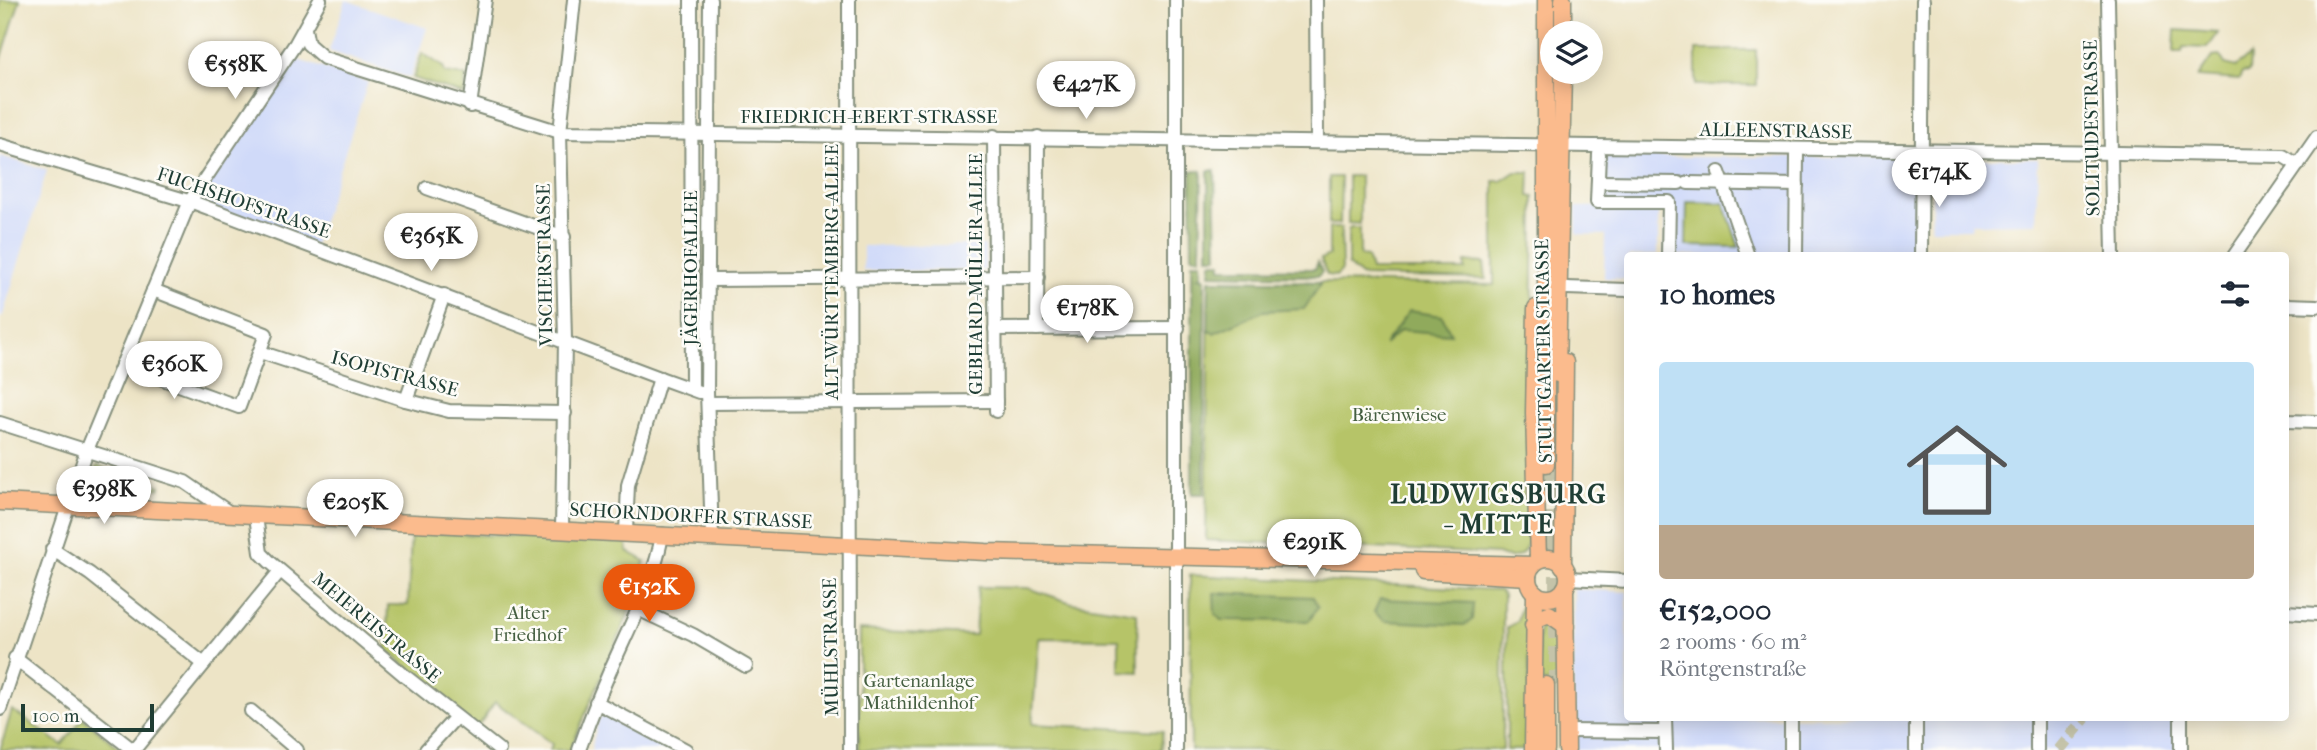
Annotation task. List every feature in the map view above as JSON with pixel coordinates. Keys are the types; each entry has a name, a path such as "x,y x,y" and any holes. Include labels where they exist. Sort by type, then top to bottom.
{"main road":[{"name":"STUTTGARTER STRASSE","path":"1546,0 1545,144 1558,265 1551,464"},
{"path":"1563,0 1563,21"},
{"name":"STUTTGARTER STRASSE","path":"1533,567 1537,264 1553,219 1562,146 1563,84"},
{"name":"STUTTGARTER STRASSE","path":"1553,219 1566,251 1567,750"},
{"path":"1536,484 1544,496 1550,498 1565,492"},
{"name":"SCHORNDORFER STRASSE","path":"0,502 712,536 986,552 1379,563 1463,562 1533,567 1553,559 1565,577"},
{"path":"1533,567 1533,750"},
{"path":"1535,593 1552,598 1565,577"},
{"path":"1533,625 1539,618 1549,614 1566,626"},
{"path":"1546,750 1551,685 1556,750"}],"street":[{"path":"0,709 87,450 190,201 305,29 320,0"},
{"name":"VISCHERSTRASSE","path":"562,530 565,340 560,132 574,0"},
{"name":"JÄGERHOFALLEE","path":"691,0 692,389"},
{"name":"JÄGERHOFALLEE","path":"710,0 708,397 712,536"},
{"name":"ALT-WÜRTTEMBERG-ALLEE","path":"848,544 851,402 849,0"},
{"path":"1176,0 1176,750"},
{"path":"1316,0 1317,142"},
{"path":"1921,252 1923,0"},
{"name":"SOLITUDESTRASSE","path":"2108,0 2113,252"},
{"path":"470,106 482,1"},
{"name":"FRIEDRICH-EBERT-STRASSE","path":"305,29 308,44 324,58 470,106 560,132 1545,144"},
{"name":"GEBHARD-MÜLLER-ALLEE","path":"994,136 996,406"},
{"path":"2237,252 2317,136"},
{"path":"1037,329 1038,137"},
{"name":"ALLEENSTRASSE","path":"1545,144 2283,156 2298,165"},
{"name":"FUCHSHOFSTRASSE","path":"0,145 190,201 565,340 708,397 996,406"},
{"path":"1599,154 1597,202 1669,202 1668,252"},
{"path":"1796,252 1797,155"},
{"path":"1598,182 1684,183 1721,178 1797,185"},
{"path":"1721,178 1747,252"},
{"path":"427,188 564,237"},
{"path":"710,280 1038,277"},
{"path":"1566,288 1624,290"},
{"path":"122,364 239,407 266,334 153,290"},
{"path":"406,400 444,295"},
{"path":"2289,305 2317,306"},
{"path":"995,329 1178,328"},
{"name":"ISOPISTRASSE","path":"260,352 406,400 449,411 565,412"},
{"path":"626,532 628,485 660,378"},
{"path":"2289,421 2317,422"},
{"path":"0,423 185,482 234,515"},
{"name":"MEIEREISTRASSE","path":"256,516 261,553 499,750"},
{"path":"579,750 596,702 638,609 660,548 662,534"},
{"name":"MÜHLSTRASSE","path":"848,544 850,750"},
{"path":"52,549 90,573 204,664"},
{"path":"0,660 14,661 133,750 280,571"},
{"path":"1565,577 1624,581"},
{"path":"638,609 693,635 746,666"},
{"path":"2289,612 2317,614"},
{"path":"596,702 686,750"},
{"path":"251,711 297,750"},
{"path":"426,750 456,717"},
{"path":"1665,721 1666,750"},
{"path":"1791,721 1791,750"},
{"path":"1916,721 1916,750"},
{"path":"2037,721 2037,750"},
{"path":"2181,721 2181,750"},
{"path":"1566,731 1665,732"}],"shaded area":[{"path":"346,0 427,28 410,78 329,51"},
{"path":"298,60 368,82 314,246 190,201 288,63"},
{"path":"0,156 47,170 2,318 0,317"},
{"path":"1596,157 1916,157 1914,252 1664,252 1665,206 1658,206 1658,252 1624,252 1624,279 1604,278 1605,235 1577,234 1576,207 1640,206 1595,205"},
{"path":"1934,159 2038,159 2036,223 1972,224 1971,229 1931,229"},
{"path":"985,245 985,270 863,271 863,246"},
{"path":"1574,589 1624,592 1624,721 2176,721 2176,750 1573,750"},
{"path":"605,715 674,750 591,750 599,718"}],"green space":[{"path":"0,0 20,0 0,63"},
{"path":"2175,30 2218,33 2208,48 2183,47 2182,52 2174,52"},
{"path":"1696,50 1756,50 1756,85 1696,85"},
{"path":"422,53 443,67 445,73 466,76 464,95 413,78"},
{"path":"2220,56 2225,64 2236,67 2250,56 2249,72 2242,73 2239,80 2198,77 2212,57"},
{"path":"1215,170 1217,257 1208,257 1208,171"},
{"path":"1191,171 1202,171 1200,258 1192,256"},
{"name":"Bärenwiese","path":"1515,172 1530,172 1529,196 1534,197 1529,535 1523,552 1510,557 1498,554 1206,540 1209,280 1494,285 1494,181 1501,181"},
{"path":"1348,176 1360,176 1360,224 1348,223"},
{"path":"1329,177 1341,177 1340,224 1329,224"},
{"path":"1687,202 1724,203 1739,247 1686,246"},
{"path":"1329,228 1341,228 1342,270 1336,276 1327,275 1321,259 1329,255"},
{"path":"1360,228 1360,256 1367,257 1371,270 1465,270 1465,262 1484,263 1486,279 1361,276 1348,265 1348,230"},
{"path":"1192,262 1201,262 1202,275 1198,277 1205,278 1204,494 1192,494"},
{"path":"1211,262 1221,262 1221,268 1315,269 1318,262 1322,272 1318,276 1210,274"},
{"path":"1209,280 1319,282 1320,285 1304,309 1263,311 1214,333 1208,331"},
{"path":"1409,311 1442,316 1451,334 1401,330 1384,345"},
{"path":"97,466 160,486 159,489 93,484 91,478"},
{"name":"Alter Friedhof","path":"411,532 627,541 627,551 645,561 628,615 570,750 550,750 552,744 495,702 476,729 386,649 388,605 408,605"},
{"path":"1190,575 1499,590 1503,595 1503,750 1191,750"},
{"name":"Gartenanlage Mathildenhof","path":"978,587 1028,588 1072,603 1137,613 1138,672 1119,671 1119,639 1039,638 1032,724 1163,731 1161,750 859,750 859,630 975,635"},
{"path":"1214,593 1313,597 1318,607 1309,621 1222,620 1215,614"},
{"path":"1380,599 1473,603 1472,620 1464,625 1384,621 1374,612"},
{"path":"1529,599 1529,750 1507,750 1507,628 1517,621 1522,603"},
{"path":"1544,619 1557,626 1557,657 1561,683 1537,682 1539,624"},
{"path":"12,710 62,745 83,718 122,750 0,750"}],"tunnel":[{"path":"1546,464 1546,567"},
{"path":"1557,551 1557,685"},
{"path":"2059,750 2083,721"}],"district":[{"name":"LUDWIGSBURG - MITTE","path":"1499,509"}]}
